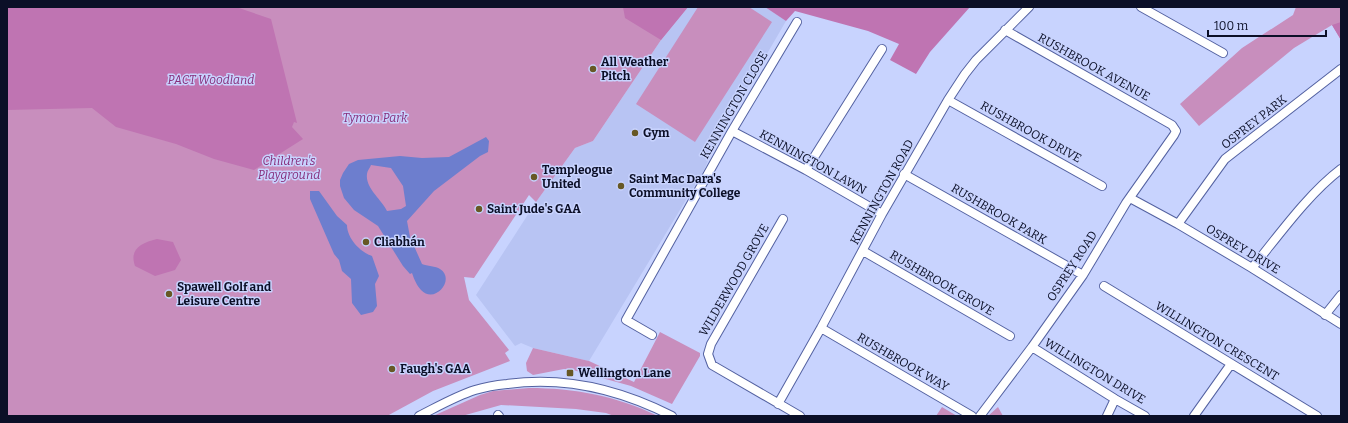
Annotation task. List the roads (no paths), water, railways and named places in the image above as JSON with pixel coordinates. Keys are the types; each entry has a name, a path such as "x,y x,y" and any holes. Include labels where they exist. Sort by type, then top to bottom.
{"street":[{"name":"KENNINGTON ROAD","path":"778,404 904,174 948,100 976,60 1029,7"},
{"path":"1145,8 1223,53"},
{"name":"KENNINGTON CLOSE","path":"652,335 626,320 732,131 797,22"},
{"name":"RUSHBROOK AVENUE","path":"1005,30 1172,125"},
{"path":"806,170 882,49"},
{"name":"OSPREY PARK","path":"1178,224 1226,160 1341,68"},
{"name":"RUSHBROOK DRIVE","path":"948,100 1102,186"},
{"name":"OSPREY ROAD","path":"980,416 1032,347 1083,275 1130,198 1174,135 1176,131 1172,125"},
{"name":"KENNINGTON LAWN","path":"732,131 806,170 882,214"},
{"path":"1252,268 1288,223 1329,178 1341,169"},
{"name":"RUSHBROOK PARK","path":"904,174 1083,275"},
{"name":"OSPREY DRIVE","path":"1130,198 1178,224 1252,268 1341,324"},
{"name":"WILDERWOOD GROVE","path":"778,404 712,365 708,354 711,344 783,219"},
{"name":"RUSHBROOK GROVE","path":"863,251 1010,336"},
{"name":"WILLINGTON CRESCENT","path":"1104,286 1318,416"},
{"path":"1325,315 1341,295"},
{"name":"RUSHBROOK WAY","path":"821,328 972,416"},
{"name":"WILLINGTON DRIVE","path":"1032,347 1145,416"},
{"path":"1194,416 1232,364"},
{"path":"420,416 474,390 497,385 543,381 572,383 596,387 637,400 672,416"},
{"path":"1107,416 1115,399"},
{"path":"778,404 800,416"}],"water":[{"path":"486,137 489,141 488,152 480,156 434,191 407,221 410,237 422,264 440,269 444,273 446,279 442,289 437,293 426,294 418,286 412,273 410,274 403,266 378,226 354,210 344,198 340,186 340,180 349,164 358,160 400,156 422,158 449,157","holes":["371,165 391,168 403,186 406,206 401,209 387,211 371,189 367,179 367,172"]},
{"path":"310,191 319,191 337,216 347,225 349,235 355,244 367,254 372,256 379,276 375,284 377,306 373,312 361,315 352,303 351,279 342,271 339,260 334,254 310,199"}],"place":[{"name":"All Weather Pitch","path":"593,69"},
{"name":"Gym","path":"635,133"},
{"name":"Templeogue United","path":"534,177"},
{"name":"Saint Mac Dara's Community College","path":"621,186"},
{"name":"Saint Jude's GAA","path":"479,209"},
{"name":"Cliabhán","path":"366,242"},
{"name":"Spawell Golf and Leisure Centre","path":"169,294"},
{"name":"Faugh's GAA","path":"392,369"},
{"name":"Wellington Lane","path":"570,373"}],"park label":[{"name":"PACT Woodland","path":"211,80"},
{"name":"Tymon Park","path":"375,118"},
{"name":"Children's Playground","path":"289,168"}]}
